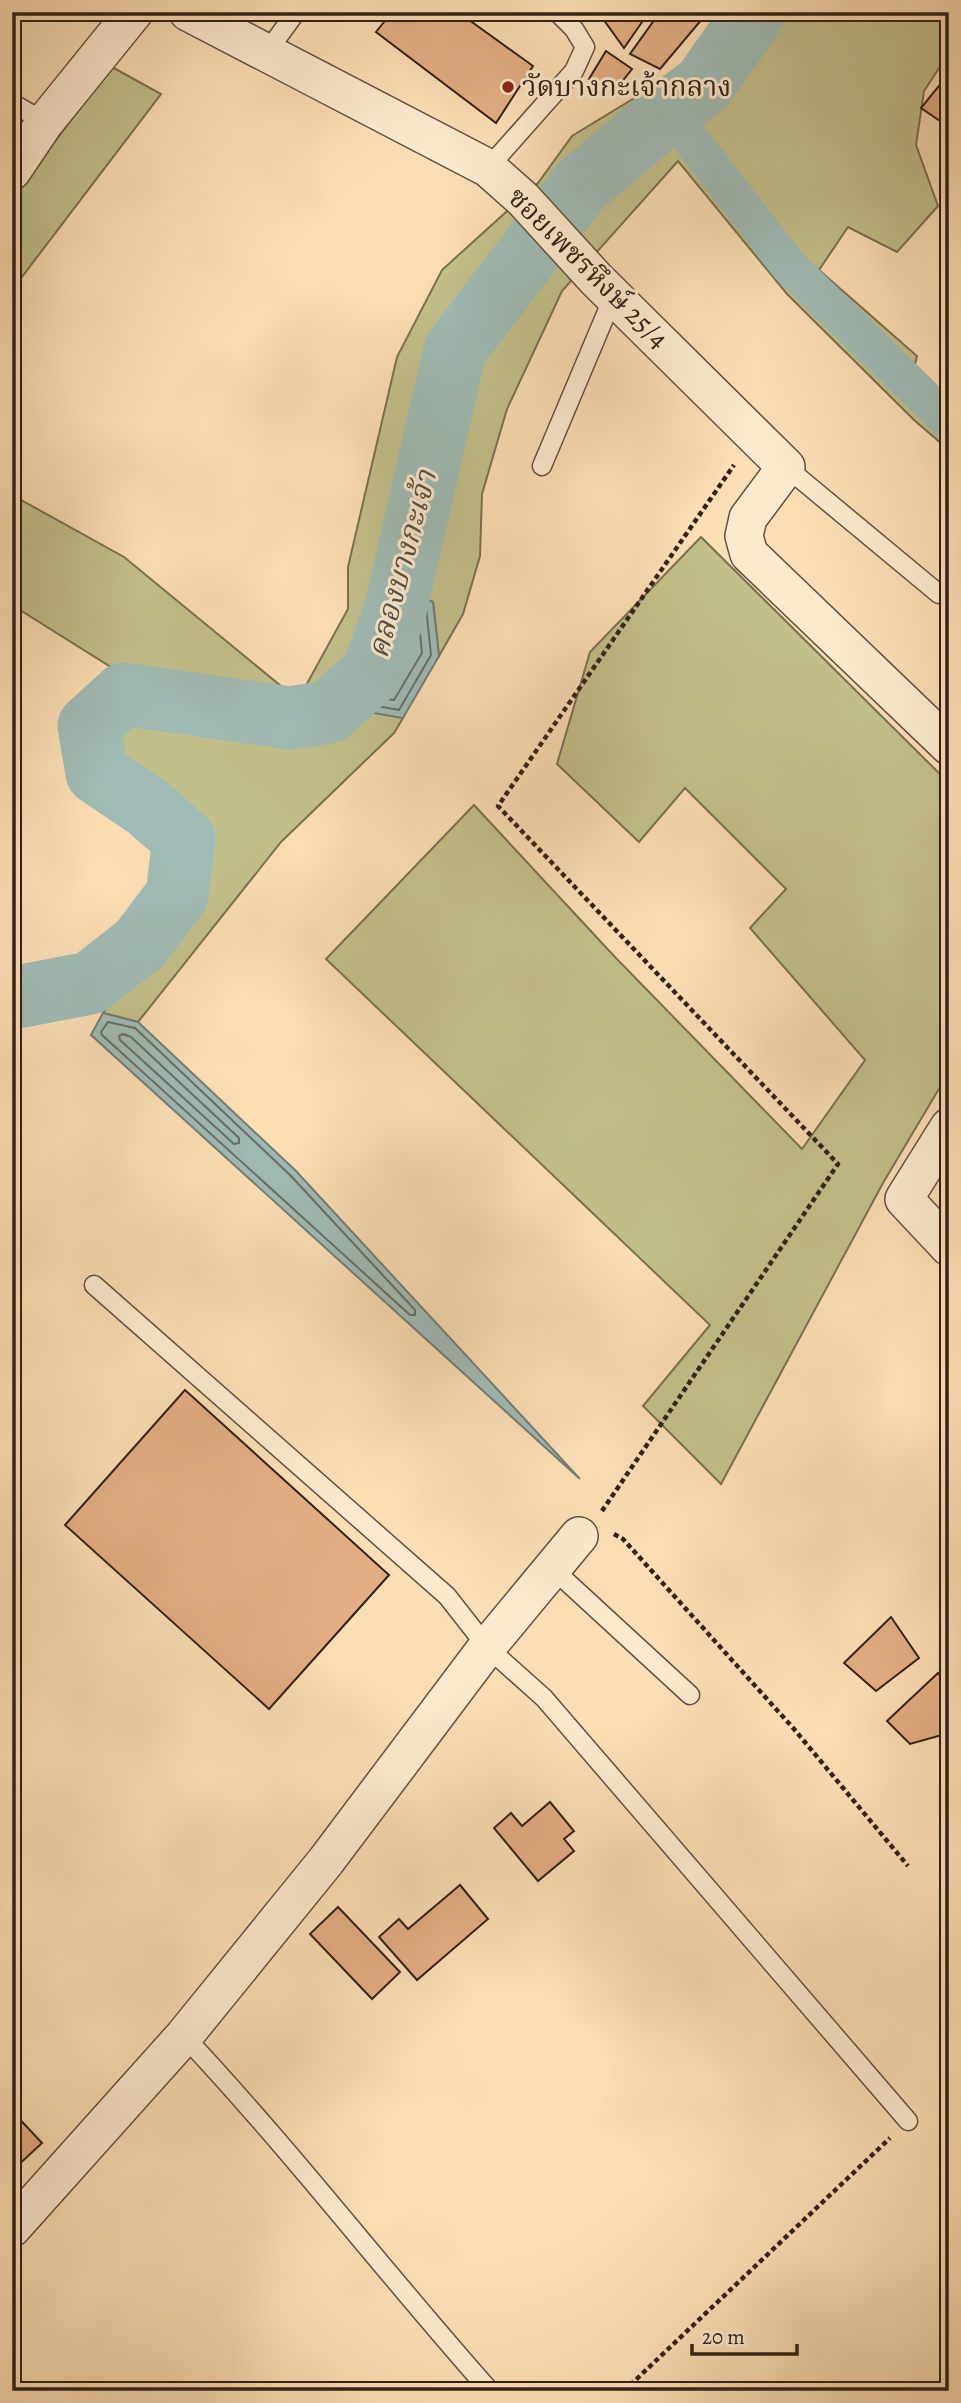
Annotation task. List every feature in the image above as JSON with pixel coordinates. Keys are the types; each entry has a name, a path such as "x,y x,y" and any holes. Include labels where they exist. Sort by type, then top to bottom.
{"street":[{"path":"12,171 45,122 134,12"},
{"name":"ซอยเพชรหึงษ์ 25/4","path":"188,12 488,168 523,199 605,287 786,467"},
{"path":"786,467 748,518 744,536 749,554 949,746"},
{"path":"949,1127 904,1199 949,1247"},
{"path":"12,2228 184,2036 326,1861 487,1647 553,1569 595,1526"}],"lane":[{"path":"267,52 296,12"},
{"path":"488,168 574,71 585,47 574,29 557,12"},
{"path":"12,103 45,122"},
{"path":"542,466 605,287"},
{"name":"ซอยเพชรหึงษ์ 25/4","path":"786,467 939,594"},
{"path":"94,1285 447,1596 487,1647 544,1698 908,2121"},
{"path":"553,1569 690,1695"},
{"path":"184,2036 244,2100 341,2218 490,2391"}],"path":[{"path":"754,435 498,806 838,1164 595,1526 623,1539 794,1729 908,1866"},
{"path":"624,2391 908,2121"}],"shaded area":[{"path":"728,12 949,12 949,53 924,91 916,145 938,206 897,252 848,227 819,270 917,356 911,380 949,412 949,450 914,420 787,294 678,161 562,291 507,409 482,494 480,556 463,614 439,656 433,602 387,583 372,640 327,704 403,718 394,733 281,842 138,1022 103,1013 199,869 206,831 125,770 108,742 134,709 117,671 12,605 12,495 124,557 298,700 348,609 348,567 397,357 442,270 538,183 572,136 682,69"},
{"path":"112,67 161,94 12,290 12,197"},
{"path":"701,537 949,783 949,1072 883,1183 721,1484 643,1406 710,1325 326,959 474,805 614,956 802,1149 865,1060 750,928 786,889 685,788 639,842 557,764 590,652"}],"water":[{"path":"387,583 433,602 439,656 403,718 327,705 372,640"},
{"path":"103,1013 138,1022 296,1171 580,1479 91,1035"}],"building":[{"path":"392,12 458,12 533,66 496,123 376,32"},
{"path":"598,12 649,12 624,48"},
{"path":"660,12 708,12 660,69 630,54"},
{"path":"606,51 632,69 617,88 589,79"},
{"path":"946,77 949,79 949,127 921,108"},
{"path":"185,1390 389,1575 269,1709 65,1525"},
{"path":"891,1617 919,1658 876,1691 844,1663"},
{"path":"938,1673 949,1686 949,1733 910,1744 887,1721"},
{"path":"550,1802 574,1831 564,1839 574,1851 538,1881 494,1828 511,1813 522,1826"},
{"path":"460,1885 488,1919 417,1980 379,1937 399,1919 408,1929"},
{"path":"338,1907 400,1972 372,1999 310,1934"},
{"path":"12,2111 42,2143 12,2171"}],"waterway":[{"name":"คลองบางกะเจ้า","path":"12,995 22,996 90,983 140,944 177,895 184,839 146,806 97,773 89,726 124,694 290,718 329,712 373,672 395,611 455,350 580,186 704,85 755,12"},
{"path":"669,111 788,265 949,422"}],"place":[{"name":"วัดบางกะเจ้ากลาง","path":"508,87"}]}
